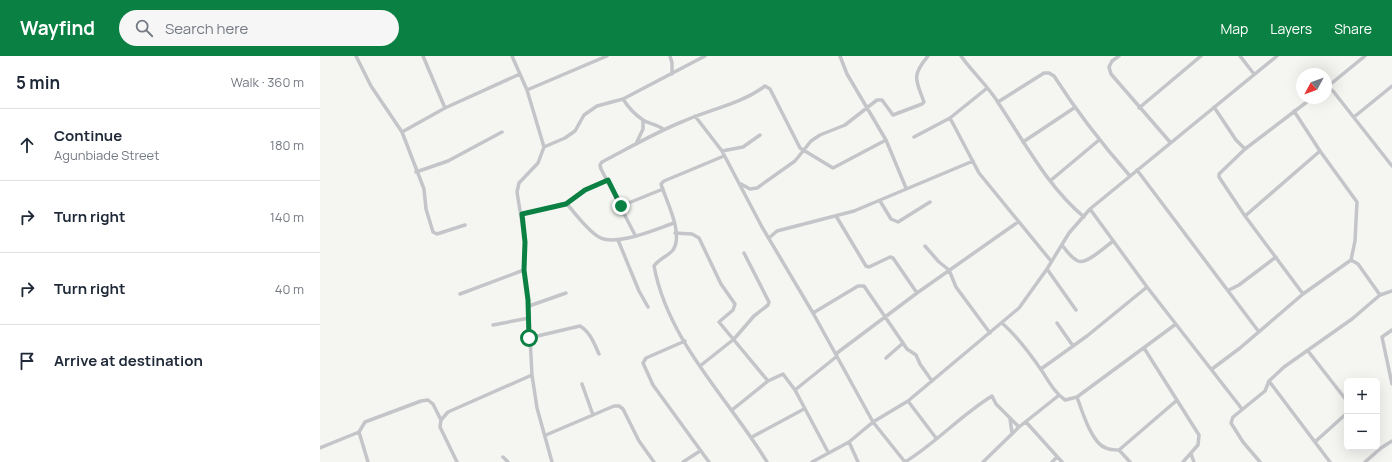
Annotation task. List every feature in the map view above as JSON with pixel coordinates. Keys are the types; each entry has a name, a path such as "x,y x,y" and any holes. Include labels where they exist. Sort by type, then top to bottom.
{"street":[{"path":"356,56 371,86 402,132 416,172 424,189 426,209 433,232 437,234 465,225"},
{"path":"423,56 445,108"},
{"path":"512,56 527,90 544,147 538,163 519,183 517,192 522,214 525,242 524,270 529,318 532,375 537,408 546,435 552,462"},
{"path":"527,90 607,56"},
{"path":"670,56 672,63 672,74"},
{"path":"544,147 565,138 575,131 584,115 597,106 623,98 705,56"},
{"path":"840,56 847,74 886,140 906,188"},
{"path":"741,184 750,189 757,188 795,161 802,150 820,135 845,125 880,99 893,115 922,104 924,102 917,86 916,79 917,72 928,56"},
{"path":"961,56 986,89 998,102 1050,181 1084,217"},
{"path":"1119,56 1112,61 1109,67 1111,74 1170,142"},
{"path":"1139,108 1201,56"},
{"path":"1240,56 1254,74"},
{"path":"812,462 849,442 873,422 908,401 1002,323 1019,308 1047,269 1069,233 1090,209 1277,56"},
{"path":"1365,56 1332,84 1334,91 1383,156 1392,164"},
{"path":"998,102 1044,73 1049,73 1054,76 1074,108 1099,140 1130,176"},
{"path":"402,132 445,108 520,74"},
{"path":"635,235 601,169 600,165 602,162 663,129 695,116 736,103 765,86 770,89 802,150 810,153 821,162 833,168 886,140"},
{"path":"1354,117 1392,86"},
{"path":"914,137 950,118 986,89"},
{"path":"623,98 630,110 643,120 659,125 663,129"},
{"path":"1303,294 1244,216 1219,177 1219,174 1245,149 1304,104"},
{"path":"1214,107 1236,140 1245,149"},
{"path":"1023,142 1074,108"},
{"path":"1212,369 1259,332 1303,294 1351,260 1355,241 1357,202 1320,152 1294,111"},
{"path":"695,116 722,151 741,184 762,227 813,313 873,422 905,462 921,452 966,414 992,396 996,404 1019,427"},
{"path":"950,118 979,173 1018,222 1029,231 1051,261"},
{"path":"636,144 643,129 643,120"},
{"path":"416,172 442,164 502,132"},
{"path":"722,151 742,147 760,135"},
{"path":"1050,181 1099,140"},
{"path":"1244,216 1320,152"},
{"path":"724,156 664,181 662,184 673,211 676,245 672,252 654,266 668,309 685,341 700,366 752,437 767,462"},
{"path":"769,238 777,231 836,216 880,201 906,188 941,176 973,161"},
{"path":"1137,170 1229,290 1259,332"},
{"path":"522,214 566,204 585,190 608,180"},
{"path":"621,206 663,189"},
{"path":"880,201 891,219 898,222 930,202"},
{"path":"566,204 599,237 618,240 674,224"},
{"path":"1090,209 1147,287 1242,409"},
{"path":"836,216 866,266 890,257 893,258 917,293"},
{"path":"795,390 836,357 837,353 917,293 1018,222"},
{"path":"675,233 692,234 699,238 722,284 735,304 733,310 719,322 768,381"},
{"path":"618,240 639,291 648,307"},
{"path":"1062,244 1078,262 1085,262 1113,241"},
{"path":"925,246 939,262 949,270 956,287 990,333"},
{"path":"700,366 734,339 754,316 768,305 769,302 744,253"},
{"path":"1229,290 1276,257"},
{"path":"1351,260 1358,264 1380,295"},
{"path":"1047,269 1076,310"},
{"path":"460,294 524,270"},
{"path":"813,313 862,285 886,317 907,349 916,355 920,364 932,381"},
{"path":"1041,369 1073,346 1147,287"},
{"path":"1260,462 1243,442 1230,423 1233,417 1265,391 1270,381 1296,358 1308,352 1352,319 1380,295 1392,292"},
{"path":"528,306 566,293"},
{"path":"493,326 529,318"},
{"path":"1002,323 1010,330 1041,369 1058,396 1065,400 1077,397 1176,324"},
{"path":"1056,323 1073,346"},
{"path":"529,338 580,326 588,333 599,354"},
{"path":"1392,330 1382,337 1392,384"},
{"path":"685,341 646,358 643,363 653,385 709,462"},
{"path":"886,358 903,343"},
{"path":"1144,348 1176,401 1199,435 1198,445 1183,462"},
{"path":"1308,352 1344,397"},
{"path":"732,410 768,381 783,374 795,390 828,452"},
{"path":"441,420 448,412 532,375"},
{"path":"1270,381 1316,441 1330,462"},
{"path":"582,384 594,415"},
{"path":"983,462 1012,433 1058,396"},
{"path":"1077,397 1087,423 1096,439 1105,448 1119,450 1130,462"},
{"path":"320,448 359,432 365,422 421,401 428,400 433,404 441,420 442,433 457,462"},
{"path":"908,401 936,438"},
{"path":"1119,450 1176,401"},
{"path":"546,435 614,406 619,406 623,409 640,441 654,462"},
{"path":"752,437 804,409"},
{"path":"1316,441 1346,414"},
{"path":"1010,418 1012,433"},
{"path":"1026,422 1062,462"},
{"path":"359,432 368,462"},
{"path":"1365,462 1381,448 1392,441"},
{"path":"849,442 858,462"},
{"path":"683,462 700,451"},
{"path":"1191,454 1194,462"},
{"path":"503,457 508,462"},
{"path":"1052,462 1057,457"}],"route":[{"path":"529,338 528,300 524,270 525,242 522,214 566,204 585,190 608,180 621,206"}]}
